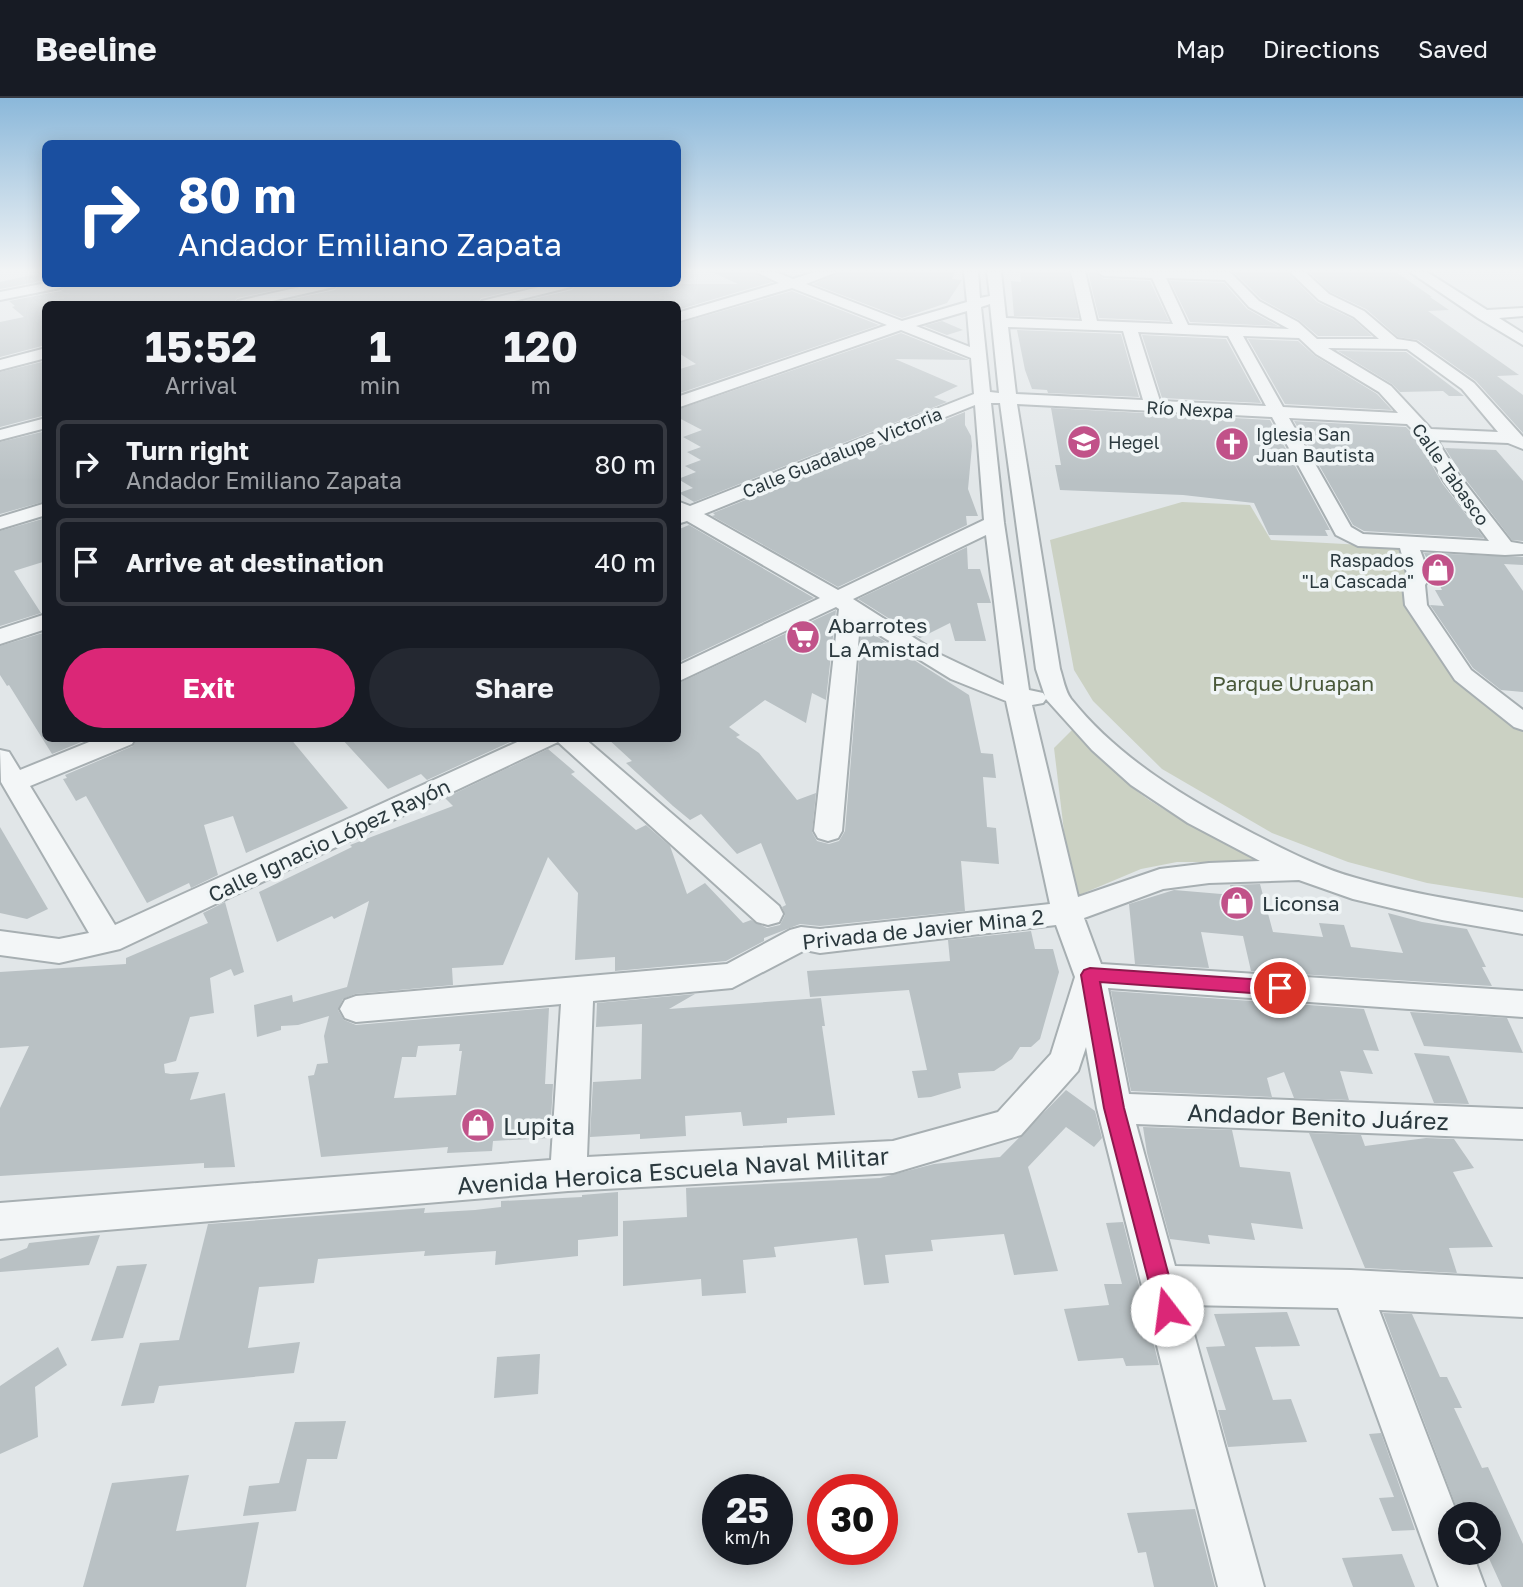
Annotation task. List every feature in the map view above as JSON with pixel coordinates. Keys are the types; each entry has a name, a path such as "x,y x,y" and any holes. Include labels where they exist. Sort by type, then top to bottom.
{"street":[{"path":"681,402 857,341"},
{"path":"940,341 978,355"},
{"path":"977,341 994,523 1018,698 1067,914 1090,975 1114,1108 1241,1587"},
{"path":"1001,341 1048,669 1058,699 1101,744 1140,779 1198,816 1300,870 1353,888 1429,906 1523,923"},
{"path":"1134,341 1153,407"},
{"path":"1239,341 1343,531 1358,540 1514,549"},
{"name":"Calle Tabasco","path":"1311,341 1385,389 1426,434 1451,477 1514,549"},
{"path":"1361,341 1410,345 1468,386 1518,441"},
{"path":"0,365 42,354"},
{"name":"Calle Guadalupe Victoria","path":"681,513 981,397 1008,398"},
{"name":"Río Nexpa","path":"1008,398 1413,419"},
{"path":"0,435 42,424"},
{"path":"1426,434 1518,441"},
{"path":"0,523 42,510"},
{"path":"681,513 843,602 970,681 1018,698 1058,699"},
{"path":"681,673 843,602 994,523"},
{"path":"1408,544 1419,577 1414,585 1416,605 1463,675 1523,722"},
{"path":"828,831 843,602"},
{"path":"0,637 42,622"},
{"path":"108,742 7,770 109,942"},
{"name":"Calle Ignacio López Rayón","path":"0,943 59,951 109,942 539,742"},
{"path":"573,742 768,914"},
{"name":"Privada de Javier Mina 2","path":"356,1009 732,976 801,939 820,941 1067,914 1160,879 1209,873 1300,870"},
{"path":"1090,975 1523,1004"},
{"name":"Avenida Heroica Escuela Naval Militar","path":"0,1221 568,1175 893,1157 1009,1124 1066,1061 1090,975"},
{"path":"568,1175 578,988"},
{"name":"Andador Benito Juárez","path":"1114,1108 1523,1124"},
{"path":"1160,1285 1351,1289 1523,1298"},
{"path":"1351,1289 1462,1587"}],"green space":[{"name":"Parque Uruapan","path":"1182,502 1250,505 1271,540 1400,547 1452,671 1523,732 1523,898 1427,883 1348,862 1272,833 1162,769 1093,701 1074,670 1050,540"},
{"path":"1073,729 1119,776 1149,800 1266,862 1177,862 1141,869 1072,898 1054,748"}],"building":[{"path":"0,341 42,341 42,346 0,357"},
{"path":"681,341 831,341 681,393 681,369 696,364 681,355"},
{"path":"876,341 922,341 969,360 895,359 958,386 934,397 947,402 694,502 681,494 693,488 681,481 681,478 696,472 685,466 701,460 687,452 701,447 683,437 702,430 681,419 681,409"},
{"path":"1019,341 1123,341 1139,397 1048,393 1047,390 1032,389"},
{"path":"1144,341 1227,341 1261,403 1162,398"},
{"path":"1249,341 1299,341 1315,356 1377,394 1392,410 1285,404"},
{"path":"1420,341 1471,341 1519,375 1497,376 1523,395 1523,433 1476,381"},
{"path":"1338,351 1406,352 1464,396 1449,396 1443,391 1400,392 1392,384"},
{"path":"42,362 42,416 0,427 0,372"},
{"path":"1051,408 1270,420 1330,530 1325,530 1328,536 1269,535 1254,503 1183,495 1060,490 1055,465 1061,465"},
{"path":"965,412 965,425 971,436 972,446 968,489 978,516 966,516 967,525 838,587 712,516 715,515 713,513"},
{"path":"1294,421 1406,427 1416,437 1442,483 1484,538 1364,531 1353,525"},
{"path":"42,432 42,502 0,514 0,442"},
{"path":"1445,448 1496,450 1523,481 1523,541 1512,540"},
{"path":"42,519 42,562 14,571 41,613 0,626 0,531"},
{"path":"689,525 814,598 681,661 681,528"},
{"path":"967,547 968,569 980,569 991,603 977,603 986,641 955,641 950,623 920,638 858,599"},
{"path":"1424,553 1523,557 1523,565 1504,564 1523,591 1523,692 1501,690 1473,668 1430,605 1444,606 1435,590 1442,590"},
{"path":"836,610 826,700 812,693 806,723 765,700 729,727 740,735 736,737 759,753 797,800 816,793 812,832 817,841 829,844 839,841 845,831 862,627 969,695 981,753 993,754 996,778 983,777 987,827 996,828 999,864 961,861 965,911 820,926 800,924 764,938 764,941 726,961 615,971 615,957 575,960 578,893 548,857 503,965 452,968 453,985 355,994 343,999 338,1010 344,1020 356,1025 549,1008 545,1084 553,1084 550,1138 493,1141 492,1151 447,1153 448,1147 321,1157 308,1076 314,1075 317,1064 328,1063 324,1036 329,1016 298,1025 281,1026 281,1030 257,1037 254,1005 292,995 293,1002 347,987 369,901 334,919 332,916 277,942 259,892 352,847 350,845 453,806 445,798 548,749 575,772 571,774 636,830 646,825 670,846 687,894 705,883 743,923 751,920 767,928 780,925 785,915 782,907 786,905 761,843 737,854 701,814 690,820 673,806 626,763 632,761 611,742 681,742 681,682","holes":["460,1044 459,1051 462,1051 456,1095 394,1098 402,1057 416,1057 418,1046"]},
{"path":"42,633 42,738 0,675 0,646"},
{"path":"45,742 81,742 52,754"},
{"path":"135,742 293,742 348,808 246,853 233,816 204,825 218,875 191,888 189,883 147,903 86,796 76,801 63,779 67,778 65,775 133,746"},
{"path":"345,742 510,742 427,780 421,774 388,789"},
{"path":"0,827 48,909 27,919 0,913"},
{"path":"1260,884 1273,932 1323,937 1319,923 1344,925 1351,947 1403,953 1388,913 1467,929 1486,967 1482,967 1492,986 1251,971 1243,936 1201,932 1209,968 1135,964 1129,904 1174,890 1233,895 1230,885"},
{"path":"225,902 244,972 234,976 231,969 210,978 214,1013 190,1017 176,1061 164,1064 165,1073 199,1072 190,1100 225,1093 235,1167 204,1168 204,1163 0,1176 0,1108 29,1046 0,1048 0,972 126,964 126,958 208,923 203,913"},
{"path":"1031,931 1035,949 1053,949 1059,972 1040,1039 1031,1047 1020,1047 1012,1059 994,1071 958,1073 961,1088 931,1097 918,1098 912,1071 927,1070 909,990 810,997 807,971 950,961 948,940"},
{"path":"1111,991 1364,1009 1379,1051 1363,1050 1373,1074 1340,1071 1349,1100 1294,1098 1284,1072 1267,1078 1272,1097 1131,1091"},
{"path":"695,994 669,1009 821,998 825,1026 822,1026 835,1115 787,1118 787,1123 743,1126 741,1112 685,1116 686,1136 640,1139 640,1134 590,1137 593,1082 641,1079 642,1024 596,1027 597,1003"},
{"path":"1410,1012 1507,1018 1523,1053 1424,1046"},
{"path":"1414,1053 1449,1056 1469,1104 1434,1103"},
{"path":"1066,1090 1095,1111 1102,1138 1094,1147 1066,1127 1028,1167 1058,1271 1014,1275 1004,1234 931,1240 933,1251 885,1255 889,1283 864,1285 857,1238 774,1247 776,1257 743,1260 746,1293 702,1296 701,1279 623,1286 623,1221 687,1217 686,1188 880,1178 934,1164 1000,1157"},
{"path":"1143,1127 1232,1130 1240,1167 1290,1172 1303,1229 1251,1223 1255,1240 1208,1235 1210,1244 1170,1239 1147,1153"},
{"path":"1309,1133 1361,1135 1365,1146 1426,1138 1454,1139 1474,1168 1453,1172 1493,1247 1449,1248 1457,1273 1365,1268"},
{"path":"618,1192 618,1236 578,1240 578,1256 495,1265 496,1251 424,1256 425,1251 318,1259 314,1283 259,1287 248,1348 300,1342 294,1373 159,1386 154,1403 121,1406 140,1343 179,1340 208,1224 425,1208 424,1213 475,1210 501,1207 501,1201 582,1197"},
{"path":"1123,1222 1159,1365 1126,1366 1123,1358 1078,1361 1064,1309 1109,1305 1104,1284 1122,1284 1106,1223"},
{"path":"100,1235 89,1265 0,1272 0,1259 27,1248 29,1243"},
{"path":"147,1264 123,1338 91,1341 117,1266"},
{"path":"1287,1312 1300,1346 1255,1347 1273,1400 1291,1399 1307,1442 1228,1447 1218,1410 1226,1410 1206,1347 1225,1346 1214,1314"},
{"path":"1383,1313 1412,1314 1440,1377 1447,1377 1462,1408 1454,1408 1482,1468 1488,1467 1523,1544 1523,1587 1502,1587 1492,1565 1501,1565 1501,1502 1454,1502"},
{"path":"58,1347 67,1365 35,1387 38,1437 0,1454 0,1386"},
{"path":"540,1354 538,1394 494,1398 497,1357"},
{"path":"346,1421 337,1459 307,1459 296,1511 243,1516 249,1486 279,1483 295,1422"},
{"path":"1381,1433 1415,1530 1392,1531 1379,1498 1394,1497 1369,1434"},
{"path":"189,1475 176,1531 259,1522 246,1587 83,1587 112,1483"},
{"path":"1195,1509 1215,1587 1154,1587 1146,1552 1138,1553 1127,1513"},
{"path":"1402,1554 1415,1587 1353,1587 1342,1558"}],"place":[{"name":"Hegel","path":"1084,442"},
{"name":"Iglesia San Juan Bautista","path":"1232,444"},
{"name":"Raspados \"La Cascada\"","path":"1438,570"},
{"name":"Abarrotes La Amistad","path":"803,637"},
{"name":"Liconsa","path":"1237,903"},
{"name":"Lupita","path":"478,1125"}],"route":[{"path":"1167,1310 1114,1108 1090,975 1280,988"}]}
